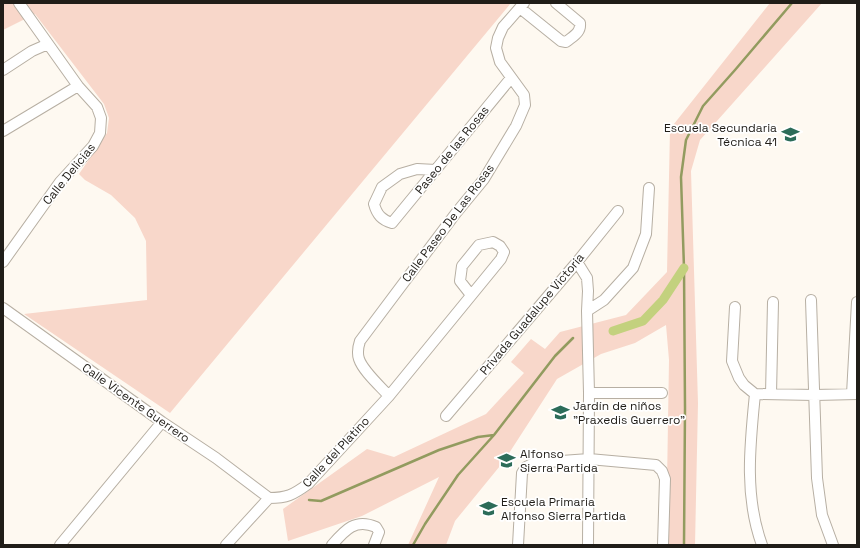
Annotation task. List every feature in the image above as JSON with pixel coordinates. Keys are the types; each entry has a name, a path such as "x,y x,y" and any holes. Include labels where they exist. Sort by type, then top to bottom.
{"street":[{"name":"Calle Delicias","path":"3,262 60,182 93,146 100,133 101,118 97,107 78,86 19,3"},
{"path":"522,5 561,41 566,42 578,33 580,23 556,3"},
{"name":"Calle Paseo De Las Rosas","path":"389,396 363,367 359,359 358,350 360,341 456,213 484,179 516,126 525,105 524,95 500,62 496,48 498,38 504,28 522,5"},
{"path":"3,70 32,51 48,44"},
{"name":"Paseo de las Rosas","path":"436,170 417,168 400,174 382,187 374,204 376,213 386,221 392,223 436,170 511,78"},
{"path":"3,131 78,86"},
{"path":"587,311 604,300 633,268 646,234 649,188"},
{"name":"Privada Guadalupe Victoria","path":"446,416 577,262 618,211"},
{"name":"Calle del Platino","path":"269,498 284,498 296,493 308,484 389,396 472,295 501,259 504,252 500,246 493,242 479,245 462,266 460,281 472,295"},
{"path":"577,262 587,278 588,291 588,545"},
{"path":"811,300 817,478 822,515 833,545"},
{"path":"771,394 773,302"},
{"path":"735,307 732,361 739,378 744,385 755,394 855,394 857,302"},
{"name":"Calle Vicente Guerrero","path":"3,308 162,422 216,458 269,498"},
{"path":"589,393 662,393"},
{"path":"755,394 751,434 750,492 753,512 762,545"},
{"path":"60,545 162,422"},
{"path":"518,545 522,473 526,467 534,463 589,459 656,465 662,471 665,479 663,545"},
{"path":"226,545 269,498"},
{"path":"332,545 346,529 358,524 369,524 376,527 379,532 374,545"}],"shaded area":[{"path":"3,3 511,3 170,413 24,314 147,300 146,241 135,218 111,195 85,180 79,174 107,133 109,118 104,104 35,14 3,30"},
{"path":"770,3 822,3 700,140 691,171 698,403 695,545 666,545 669,360 666,325 635,343 601,354 557,379 504,461 455,521 446,545 408,545 439,477 362,516 288,541 283,509 367,449 394,457 486,414 524,373 511,362 531,339 545,349 560,332 626,315 667,272 670,129"}],"waterway":[{"path":"684,545 684,268 681,177 686,140 703,106 792,3"},
{"path":"613,331 643,321 663,300 684,268"},
{"path":"413,545 425,524 458,475 494,435 555,356 573,338"},
{"path":"309,500 321,501 439,450 478,437 494,435"}],"place":[{"name":"Escuela Secundaria Técnica 41","path":"790,135"},
{"name":"Jardín de niños \"Praxedis Guerrero\"","path":"560,413"},
{"name":"Alfonso Sierra Partida","path":"507,461"},
{"name":"Escuela Primaria Alfonso Sierra Partida","path":"488,509"}]}
